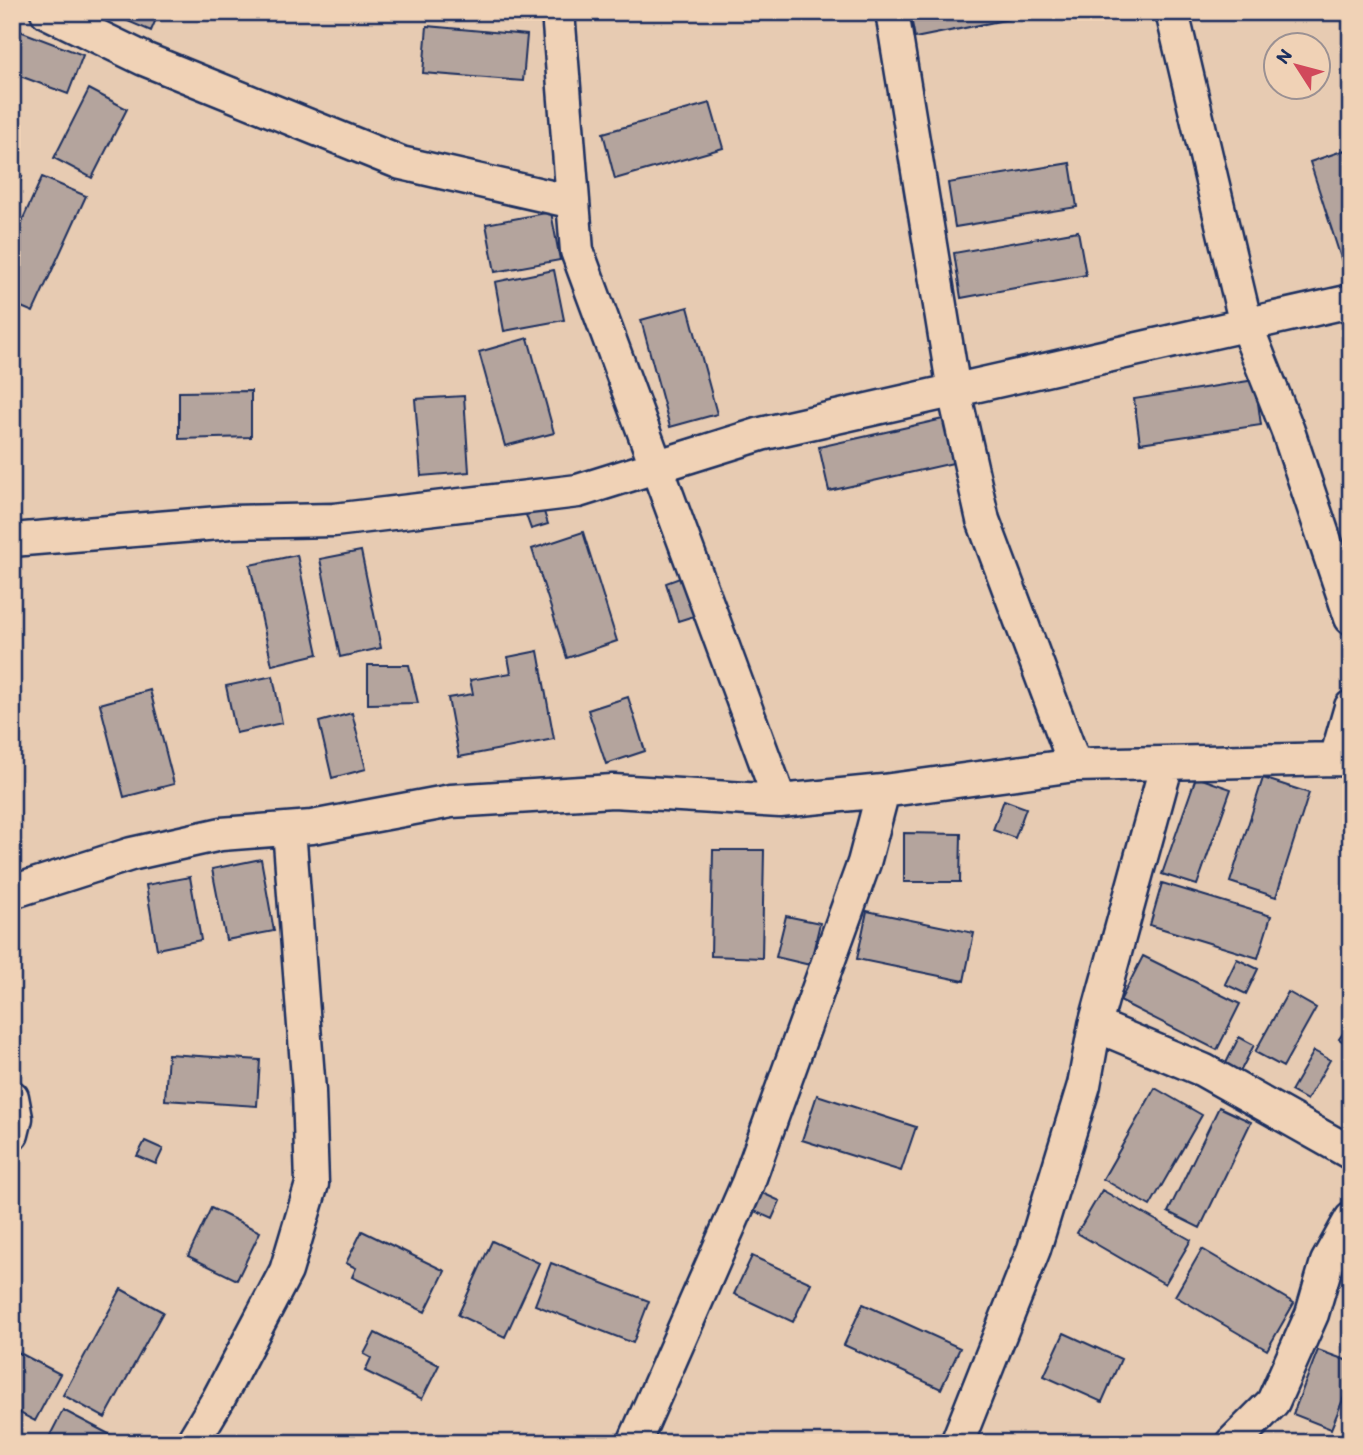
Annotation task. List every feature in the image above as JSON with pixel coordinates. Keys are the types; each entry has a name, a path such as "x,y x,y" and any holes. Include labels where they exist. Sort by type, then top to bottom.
{"street":[{"path":"47,12 144,59 401,163 573,202"},
{"path":"558,12 577,251 780,801"},
{"path":"892,12 954,391 983,520 1075,765"},
{"path":"1172,12 1247,325 1288,431 1351,618"},
{"path":"12,540 231,523 334,520 578,491 761,434 1351,301"},
{"path":"12,892 131,854 221,834 312,827 451,801 612,791 780,801 883,791 1075,765 1344,760 1351,707"},
{"path":"957,1443 1034,1249 1084,1085 1095,1025 1167,763"},
{"path":"634,1443 748,1183 864,863 883,791"},
{"path":"192,1443 219,1398 286,1271 312,1184 309,1091 289,829"},
{"path":"1095,1025 1203,1070 1351,1153"},
{"path":"12,1097 16,1118 12,1134"},
{"path":"1232,1443 1273,1402 1312,1314 1327,1262 1351,1219"}],"building":[{"path":"118,12 159,12 151,31 116,16"},
{"path":"910,12 1039,12 1039,13 915,38"},
{"path":"427,26 527,35 523,81 423,73"},
{"path":"12,28 83,55 68,94 12,73"},
{"path":"89,89 127,109 92,178 54,158"},
{"path":"710,103 723,148 615,179 603,133"},
{"path":"1351,148 1351,276 1347,277 1310,162"},
{"path":"1070,163 1077,207 955,227 948,183"},
{"path":"12,174 22,177 12,200"},
{"path":"42,177 86,196 33,312 12,303 12,243"},
{"path":"551,212 560,260 495,272 486,224"},
{"path":"1078,231 1086,275 961,298 954,253"},
{"path":"554,270 564,320 504,331 495,282"},
{"path":"688,307 717,414 670,427 641,320"},
{"path":"528,338 554,433 505,446 479,352"},
{"path":"1255,380 1261,425 1140,443 1134,399"},
{"path":"251,391 251,437 179,439 179,392"},
{"path":"464,396 469,472 421,476 415,399"},
{"path":"943,419 953,463 829,491 819,447"},
{"path":"542,506 548,524 531,529 525,512"},
{"path":"583,532 617,641 567,658 532,549"},
{"path":"361,551 381,648 340,657 320,559"},
{"path":"297,555 318,654 272,665 250,565"},
{"path":"685,576 697,615 678,621 666,583"},
{"path":"538,651 554,739 459,757 448,698 473,694 470,680 511,673 508,657"},
{"path":"368,665 409,665 418,703 368,704"},
{"path":"273,676 282,723 236,733 226,686"},
{"path":"150,690 174,784 124,797 100,704"},
{"path":"628,697 645,751 606,764 588,710"},
{"path":"352,713 366,769 332,778 319,722"},
{"path":"1196,777 1231,789 1197,885 1162,874"},
{"path":"1263,778 1309,793 1276,897 1230,882"},
{"path":"1004,800 1026,808 1015,838 993,830"},
{"path":"904,833 961,834 960,882 904,882"},
{"path":"713,850 764,850 762,958 711,956"},
{"path":"261,859 274,931 226,940 212,869"},
{"path":"190,877 201,940 157,949 146,885"},
{"path":"1162,883 1271,916 1258,958 1150,925"},
{"path":"867,911 974,933 964,981 857,959"},
{"path":"786,916 820,923 810,965 776,957"},
{"path":"1143,956 1240,1004 1217,1050 1120,1001"},
{"path":"1237,959 1258,969 1246,994 1225,984"},
{"path":"1288,992 1316,1008 1283,1067 1255,1052"},
{"path":"1351,1022 1351,1047 1339,1039"},
{"path":"1239,1037 1254,1045 1240,1072 1225,1065"},
{"path":"1314,1051 1330,1060 1307,1100 1291,1091"},
{"path":"168,1054 260,1060 257,1106 165,1100"},
{"path":"1155,1088 1202,1115 1150,1206 1103,1179"},
{"path":"817,1095 916,1127 901,1171 802,1140"},
{"path":"1219,1107 1251,1122 1200,1228 1168,1212"},
{"path":"145,1141 163,1149 156,1164 137,1156"},
{"path":"1102,1190 1191,1240 1165,1284 1077,1233"},
{"path":"760,1192 780,1201 772,1219 752,1210"},
{"path":"211,1208 260,1232 237,1280 188,1256"},
{"path":"362,1231 445,1271 425,1312 352,1277 356,1268 346,1263"},
{"path":"492,1241 539,1263 505,1337 458,1315"},
{"path":"1202,1249 1294,1303 1267,1350 1175,1296"},
{"path":"752,1256 811,1283 793,1322 734,1294"},
{"path":"551,1263 649,1301 633,1343 535,1305"},
{"path":"121,1289 163,1312 105,1418 63,1395"},
{"path":"863,1304 960,1348 941,1389 844,1345"},
{"path":"375,1333 439,1365 422,1399 365,1371 371,1358 364,1354"},
{"path":"1064,1333 1121,1359 1102,1402 1044,1376"},
{"path":"12,1349 60,1374 35,1421 12,1409"},
{"path":"1318,1350 1351,1362 1351,1380 1331,1429 1293,1414"},
{"path":"63,1410 126,1443 46,1443"}]}
